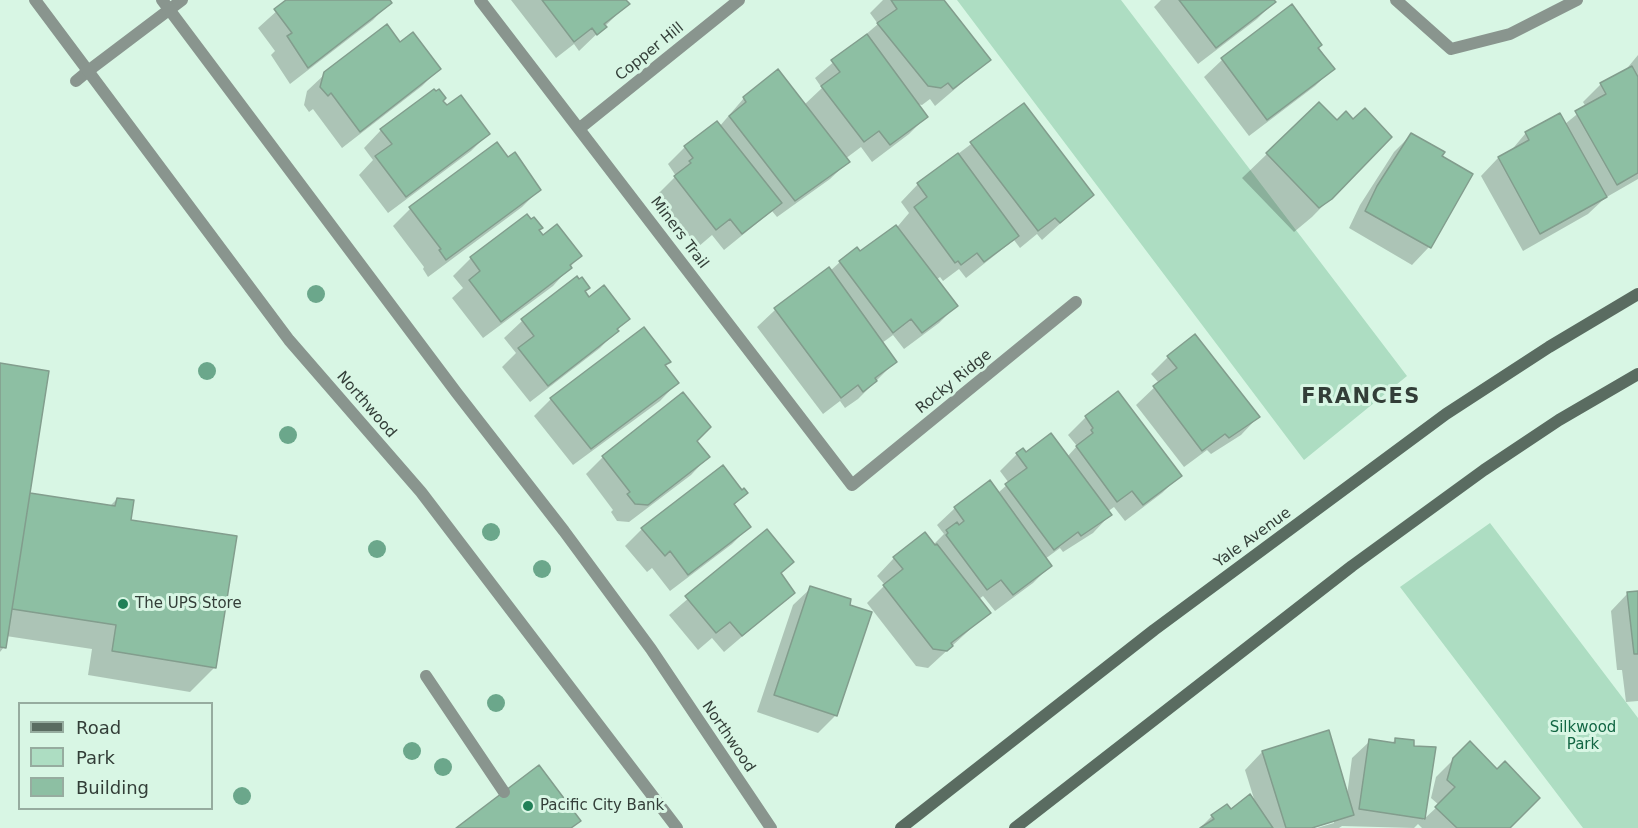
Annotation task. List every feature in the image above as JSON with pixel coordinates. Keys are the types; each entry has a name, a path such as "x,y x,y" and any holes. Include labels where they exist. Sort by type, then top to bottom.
{"main road":[{"name":"Yale Avenue","path":"901,828 1154,630 1446,414 1549,347 1638,294"},
{"path":"1015,828 1352,566 1484,470 1559,420 1638,374"}],"street":[{"name":"Northwood","path":"35,0 289,340 421,492 677,828"},
{"path":"75,81 166,5 182,0"},
{"name":"Miners Trail","path":"480,0 852,485"},
{"name":"Copper Hill","path":"580,128 739,0"},
{"path":"1396,0 1451,49 1510,34 1577,0"},
{"name":"Northwood","path":"166,5 456,392 571,540 651,649 771,828"},
{"name":"Rocky Ridge","path":"852,485 1076,302"},
{"path":"426,676 504,792"}],"green space":[{"path":"957,0 1121,0 1407,376 1304,460"},
{"name":"Silkwood Park","path":"1490,523 1638,718 1638,828 1583,828 1400,587"}],"building":[{"path":"286,0 390,0 392,3 308,68 287,36 292,33 274,9"},
{"path":"542,0 626,0 630,4 604,24 607,27 597,35 592,28 574,42"},
{"path":"891,0 944,0 991,60 953,89 948,83 941,88 928,86 877,23 897,9"},
{"path":"1179,0 1274,0 1276,2 1216,48"},
{"path":"1292,4 1322,45 1318,48 1335,69 1267,120 1221,58"},
{"path":"387,24 400,42 413,32 441,69 360,132 331,93 328,96 320,87 324,72"},
{"path":"867,34 928,117 890,145 879,131 864,142 821,86 840,72 831,60"},
{"path":"1632,66 1638,77 1638,173 1617,185 1575,111 1606,94 1600,83"},
{"path":"778,69 850,162 795,201 729,116 746,102 743,97"},
{"path":"434,89 436,91 439,89 446,98 443,101 447,105 461,95 490,134 406,197 375,156 392,144 380,129"},
{"path":"1319,102 1337,120 1346,111 1353,119 1365,108 1392,137 1332,199 1319,208 1266,153"},
{"path":"1024,103 1094,195 1060,223 1055,218 1038,231 970,142"},
{"path":"1560,113 1607,197 1540,234 1498,157 1529,140 1525,132"},
{"path":"717,121 782,203 742,234 730,219 716,230 674,176 691,163 689,161 693,158 684,146"},
{"path":"1411,133 1445,152 1442,156 1473,174 1431,248 1365,211 1377,186"},
{"path":"497,142 508,157 515,152 541,190 446,260 439,250 441,249 409,207"},
{"path":"958,153 1019,236 984,262 977,253 961,265 958,261 955,263 914,207 927,197 917,183"},
{"path":"527,214 531,219 534,217 543,228 539,230 543,235 557,224 582,256 570,265 572,268 501,322 469,280 480,271 470,257"},
{"path":"896,225 958,306 922,333 911,319 893,333 839,261 857,247 860,251"},
{"path":"829,267 897,362 875,378 877,381 863,392 858,385 841,398 774,308"},
{"path":"577,276 579,279 582,277 590,288 585,291 589,297 604,285 630,319 617,329 619,331 548,386 518,348 534,336 521,319"},
{"path":"644,327 671,362 665,365 679,383 591,449 550,398"},
{"path":"1195,334 1260,417 1229,438 1225,434 1202,451 1153,386 1177,368 1167,356"},
{"path":"0,363 49,371 6,648 0,647"},
{"path":"1118,391 1182,476 1143,505 1132,491 1117,502 1076,446 1093,433 1091,430 1093,428 1085,416"},
{"path":"683,392 711,427 697,441 710,457 648,505 635,504 627,494 630,492 602,456"},
{"path":"1051,433 1112,515 1081,536 1078,532 1054,550 1005,484 1027,468 1016,453 1023,448 1026,452"},
{"path":"723,465 742,490 744,488 748,493 734,504 751,527 688,575 670,551 665,556 641,528"},
{"path":"990,480 1052,566 1013,595 1001,580 987,590 946,535 948,533 946,530 957,522 959,525 964,521 954,507"},
{"path":"30,493 115,506 117,498 134,500 131,520 237,536 216,668 112,651 116,625 12,609"},
{"path":"767,529 794,562 781,573 795,593 742,636 730,622 716,633 685,596"},
{"path":"925,532 991,613 951,643 953,646 947,651 933,649 883,585 903,569 893,557"},
{"path":"810,586 851,599 850,605 872,612 837,716 774,695"},
{"path":"1638,591 1638,654 1634,654 1627,592"},
{"path":"1329,730 1354,815 1312,828 1286,828 1262,751"},
{"path":"1395,738 1414,740 1414,746 1436,747 1425,819 1359,809 1369,739 1395,743"},
{"path":"1470,741 1497,769 1505,761 1540,798 1510,828 1457,828 1435,807 1455,787 1447,780 1453,758"},
{"name":"Pacific City Bank","path":"539,765 581,821 571,828 456,828"},
{"path":"1250,794 1273,828 1200,828 1214,819 1211,815 1227,804 1231,809"}],"place":[{"name":"The UPS Store","path":"123,604"},
{"name":"Pacific City Bank","path":"528,806"}],"district":[{"name":"FRANCES","path":"1361,398"}]}
